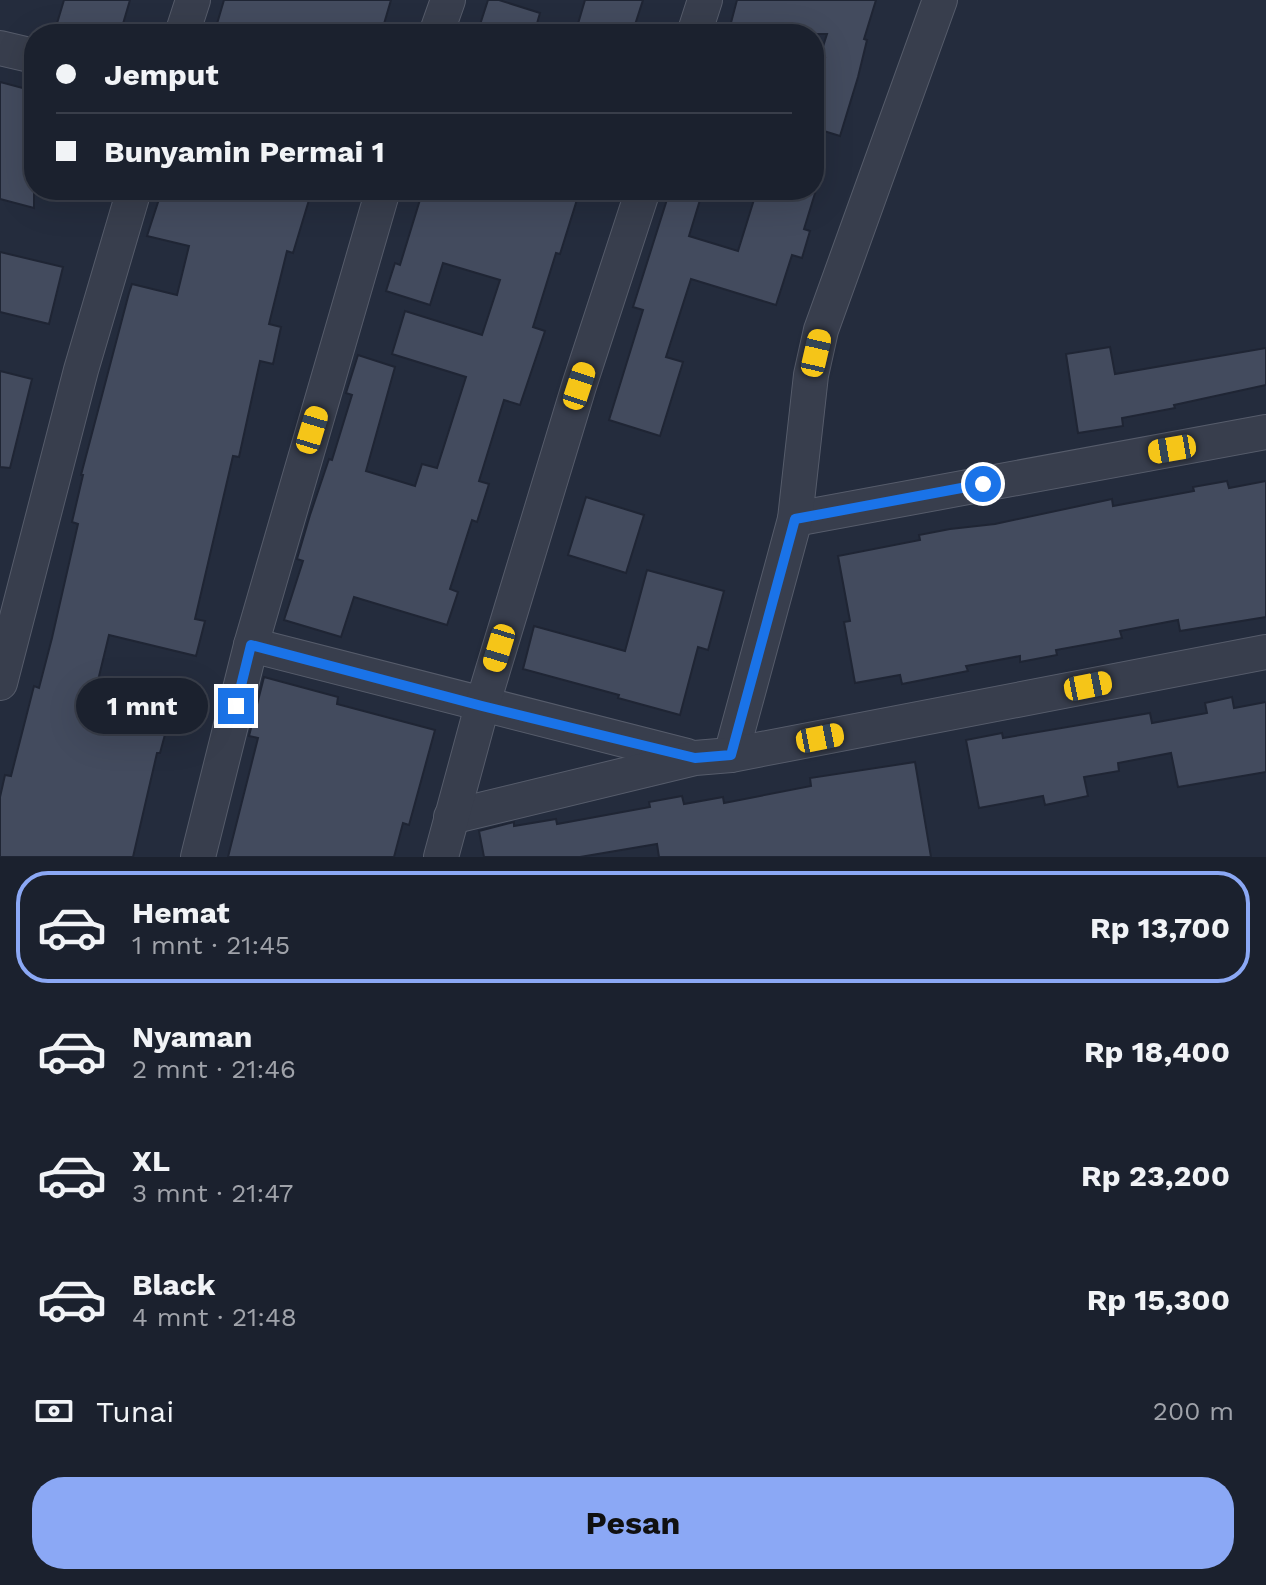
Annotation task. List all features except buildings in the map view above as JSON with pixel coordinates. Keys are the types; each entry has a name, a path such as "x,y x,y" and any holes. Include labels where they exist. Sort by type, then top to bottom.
{"street":[{"path":"185,24 193,0"},
{"path":"440,24 448,0"},
{"path":"697,24 705,0"},
{"path":"731,755 795,519 811,375 821,330 940,0"},
{"path":"0,48 24,54"},
{"path":"0,683 81,370 131,200"},
{"path":"198,857 251,645 380,200"},
{"path":"441,857 482,706 579,386 640,200"},
{"path":"795,519 1266,432"},
{"path":"251,645 695,758"},
{"path":"451,817 695,758 731,755 1266,652"}],"route":[{"path":"236,706 251,645 695,758 731,755 795,519 983,484"}]}
